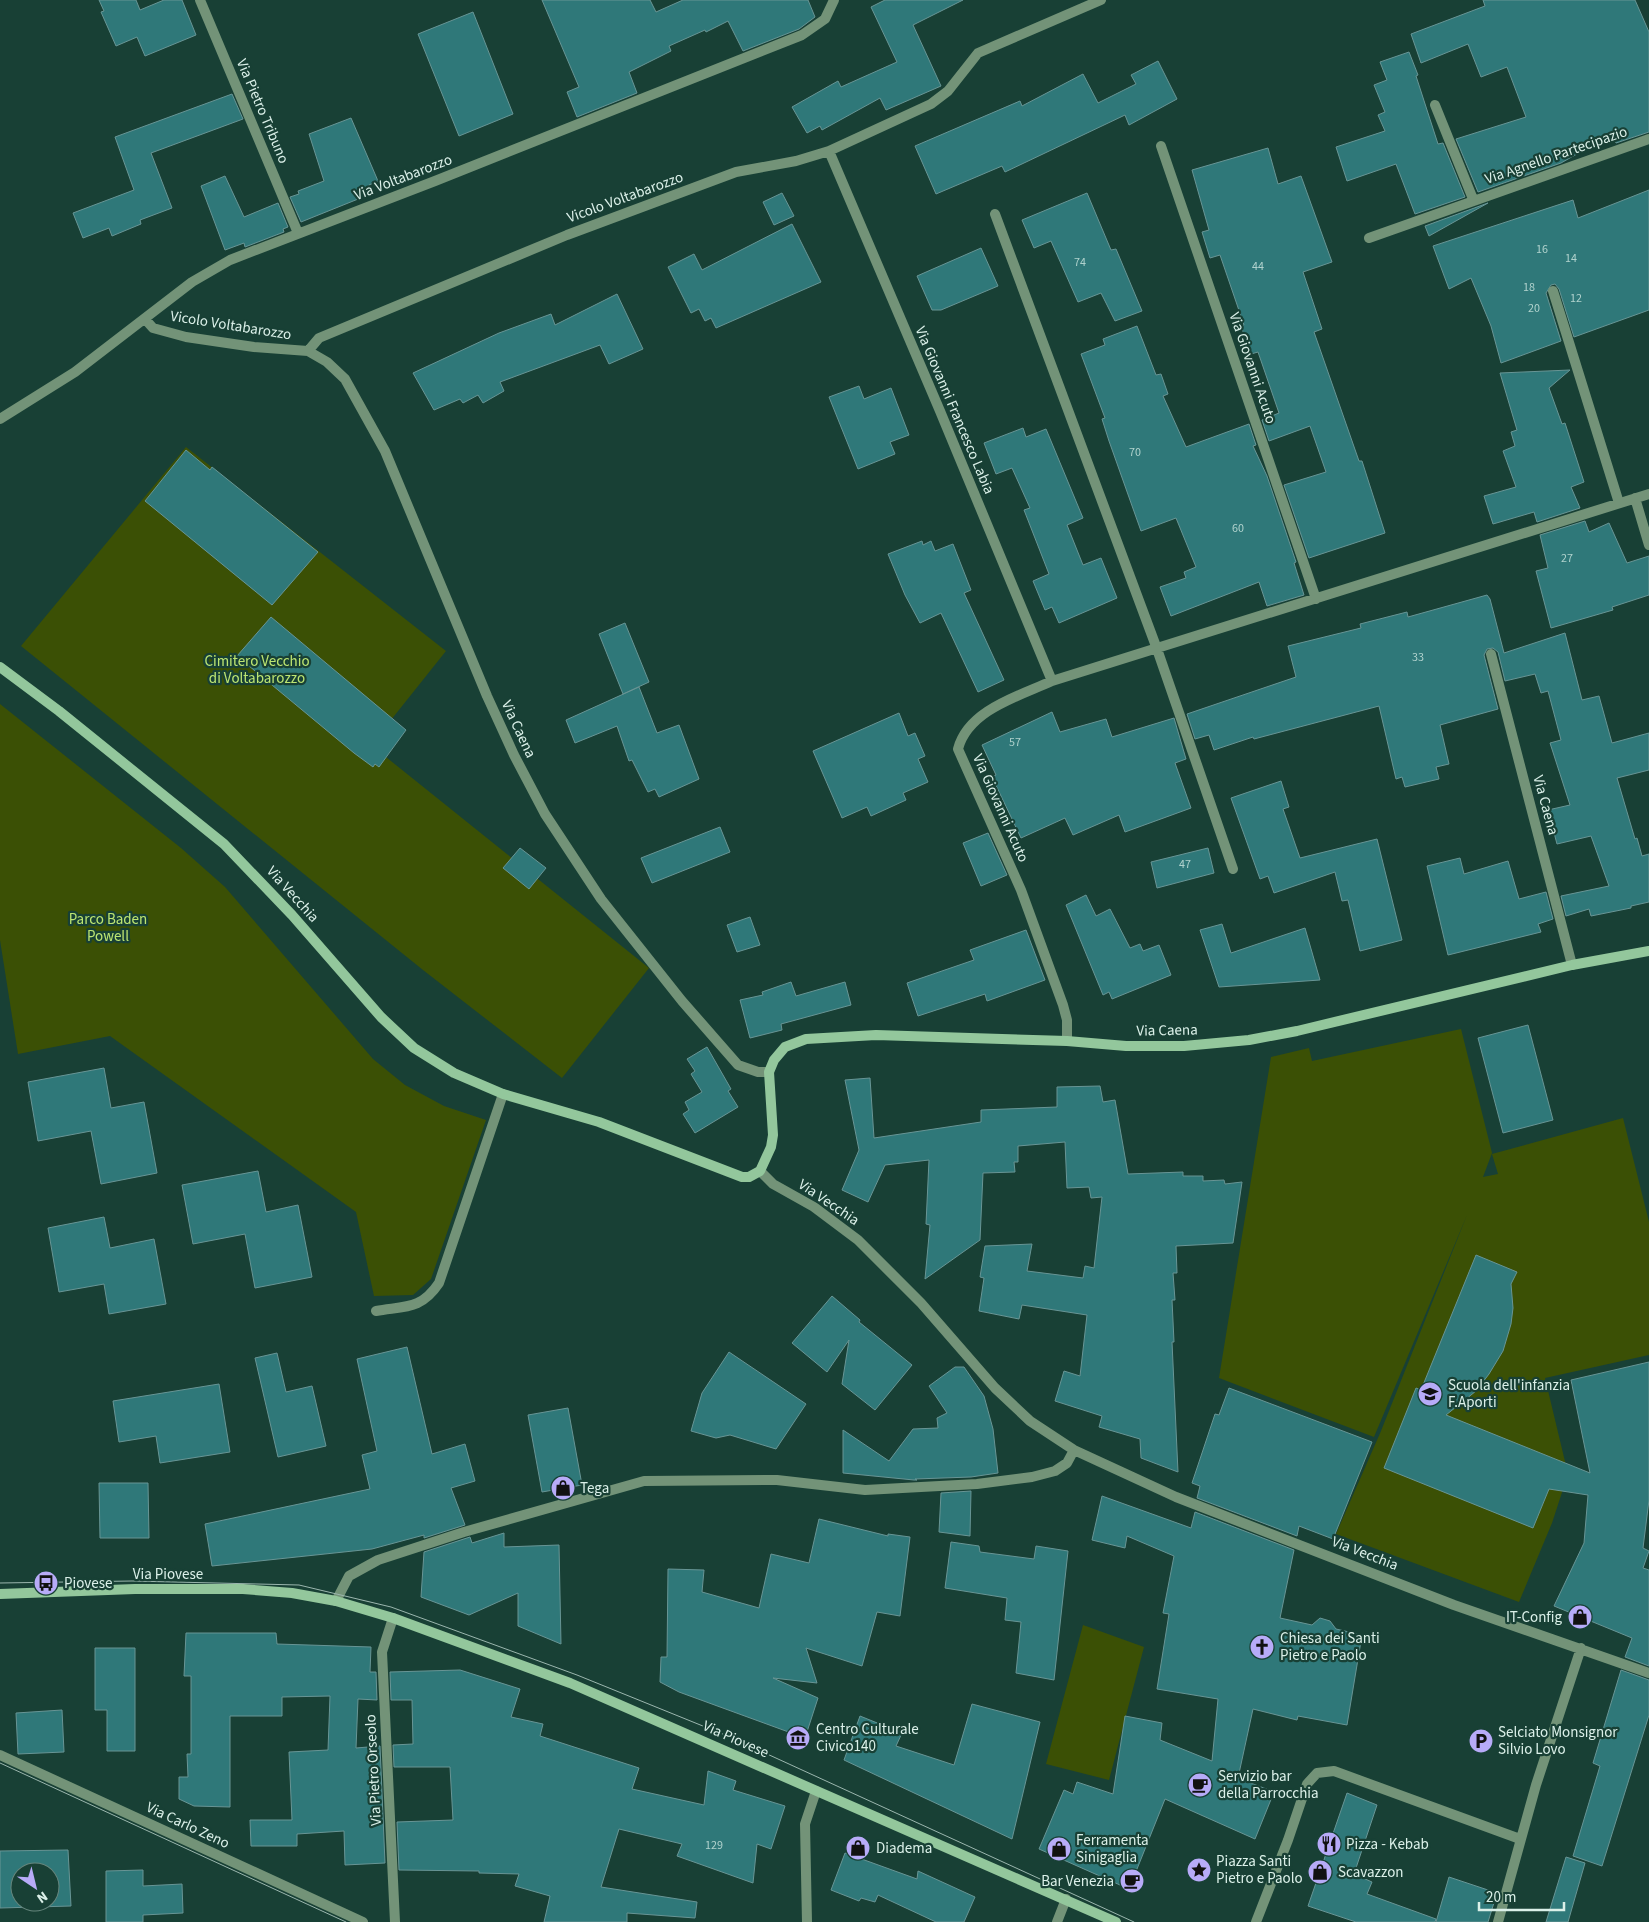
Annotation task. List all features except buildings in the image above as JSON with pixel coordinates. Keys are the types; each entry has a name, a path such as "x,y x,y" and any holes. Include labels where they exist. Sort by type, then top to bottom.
{"street":[{"name":"Via Pietro Tribuno","path":"200,0 298,234"},
{"name":"Via Voltabarozzo","path":"0,419 74,372 212,269 802,35 825,19 834,0"},
{"name":"Vicolo Voltabarozzo","path":"145,319 153,328 186,337 254,348 308,352 319,338 567,235 736,172 796,161 829,151 931,104 948,91 978,53 1101,0"},
{"name":"Via Agnello Partecipazio","path":"1435,105 1473,200"},
{"name":"Via Agnello Partecipazio","path":"1369,238 1649,139"},
{"name":"Via Giovanni Acuto","path":"1161,146 1316,599"},
{"name":"Via Giovanni Francesco Labia","path":"829,151 1052,681"},
{"path":"995,214 1157,649 1233,869"},
{"path":"1553,291 1619,503"},
{"name":"Via Caena","path":"308,352 328,362 345,379 385,451 514,755 545,814 580,870 682,1001 738,1065 758,1072 769,1072 774,1060 785,1047 806,1039 876,1035 1067,1041 1126,1046 1184,1046 1250,1040 1297,1031 1572,965 1649,951"},
{"name":"Via Giovanni Acuto","path":"1067,1041 1067,1020 1063,1005 1021,890 958,749 966,729 989,710 1052,681 1649,494"},
{"path":"1635,498 1649,545"},
{"name":"Via Caena","path":"1491,654 1572,965"},
{"name":"Via Vecchia","path":"0,667 58,710 224,844 286,908 381,1017 414,1048 454,1073 503,1094 599,1122 742,1177 749,1177 760,1171 773,1184 814,1207 858,1240 921,1303 996,1388 1030,1421 1074,1450 1176,1497 1474,1612 1649,1673"},
{"path":"760,1171 766,1160 773,1135 769,1072"},
{"path":"376,1311 412,1306 424,1301 439,1283 503,1094"},
{"path":"336,1601 349,1576 378,1560 464,1532 644,1482 777,1480 865,1490 977,1484 1055,1471 1067,1463 1074,1450"},
{"name":"Via Piovese","path":"0,1594 135,1589 243,1589 292,1593 336,1601 393,1618 570,1683 1116,1922"},
{"name":"Via Pietro Orseolo","path":"393,1618 382,1652 395,1922"},
{"path":"1498,1922 1520,1839 1555,1724 1581,1648"},
{"name":"Via Carlo Zeno","path":"0,1755 363,1922"},
{"path":"1256,1922 1288,1840 1306,1784 1317,1773 1334,1771 1520,1839"},
{"path":"807,1922 805,1824 816,1792"},
{"path":"1057,1922 1066,1899"}],"green space":[{"name":"Cimitero Vecchio di Voltabarozzo","path":"186,447 446,651 371,745 649,968 562,1078 423,970 21,646"},
{"name":"Parco Baden Powell","path":"0,704 181,848 225,887 373,1059 405,1085 444,1106 486,1120 431,1279 413,1295 374,1296 356,1212 110,1036 18,1054 0,940"},
{"path":"1461,1029 1492,1153 1483,1177 1498,1174 1492,1154 1623,1118 1649,1222 1649,1355 1545,1378 1568,1474 1552,1523 1519,1602 1336,1534 1381,1431 1467,1215 1374,1437 1219,1378 1271,1057 1309,1048 1312,1061"},
{"path":"1083,1625 1144,1647 1109,1780 1046,1764"}],"tram line":[{"path":"0,1583 132,1581 299,1585 391,1607 577,1675 730,1737 1134,1922"},
{"path":"0,1763 346,1922"}],"place":[{"name":"Scuola dell'infanzia F.Aporti","path":"1430,1394"},
{"name":"Tega","path":"563,1488"},
{"name":"Piovese","path":"46,1583"},
{"name":"IT-Config","path":"1580,1617"},
{"name":"Chiesa dei Santi Pietro e Paolo","path":"1262,1647"},
{"name":"Centro Culturale Civico140","path":"798,1738"},
{"name":"Selciato Monsignor Silvio Lovo","path":"1481,1741"},
{"name":"Servizio bar della Parrocchia","path":"1200,1785"},
{"name":"Pizza - Kebab","path":"1329,1844"},
{"name":"Diadema","path":"858,1848"},
{"name":"Ferramenta Sinigaglia","path":"1059,1849"},
{"name":"Piazza Santi Pietro e Paolo","path":"1199,1870"},
{"name":"Scavazzon","path":"1320,1872"},
{"name":"Bar Venezia","path":"1132,1881"}]}
